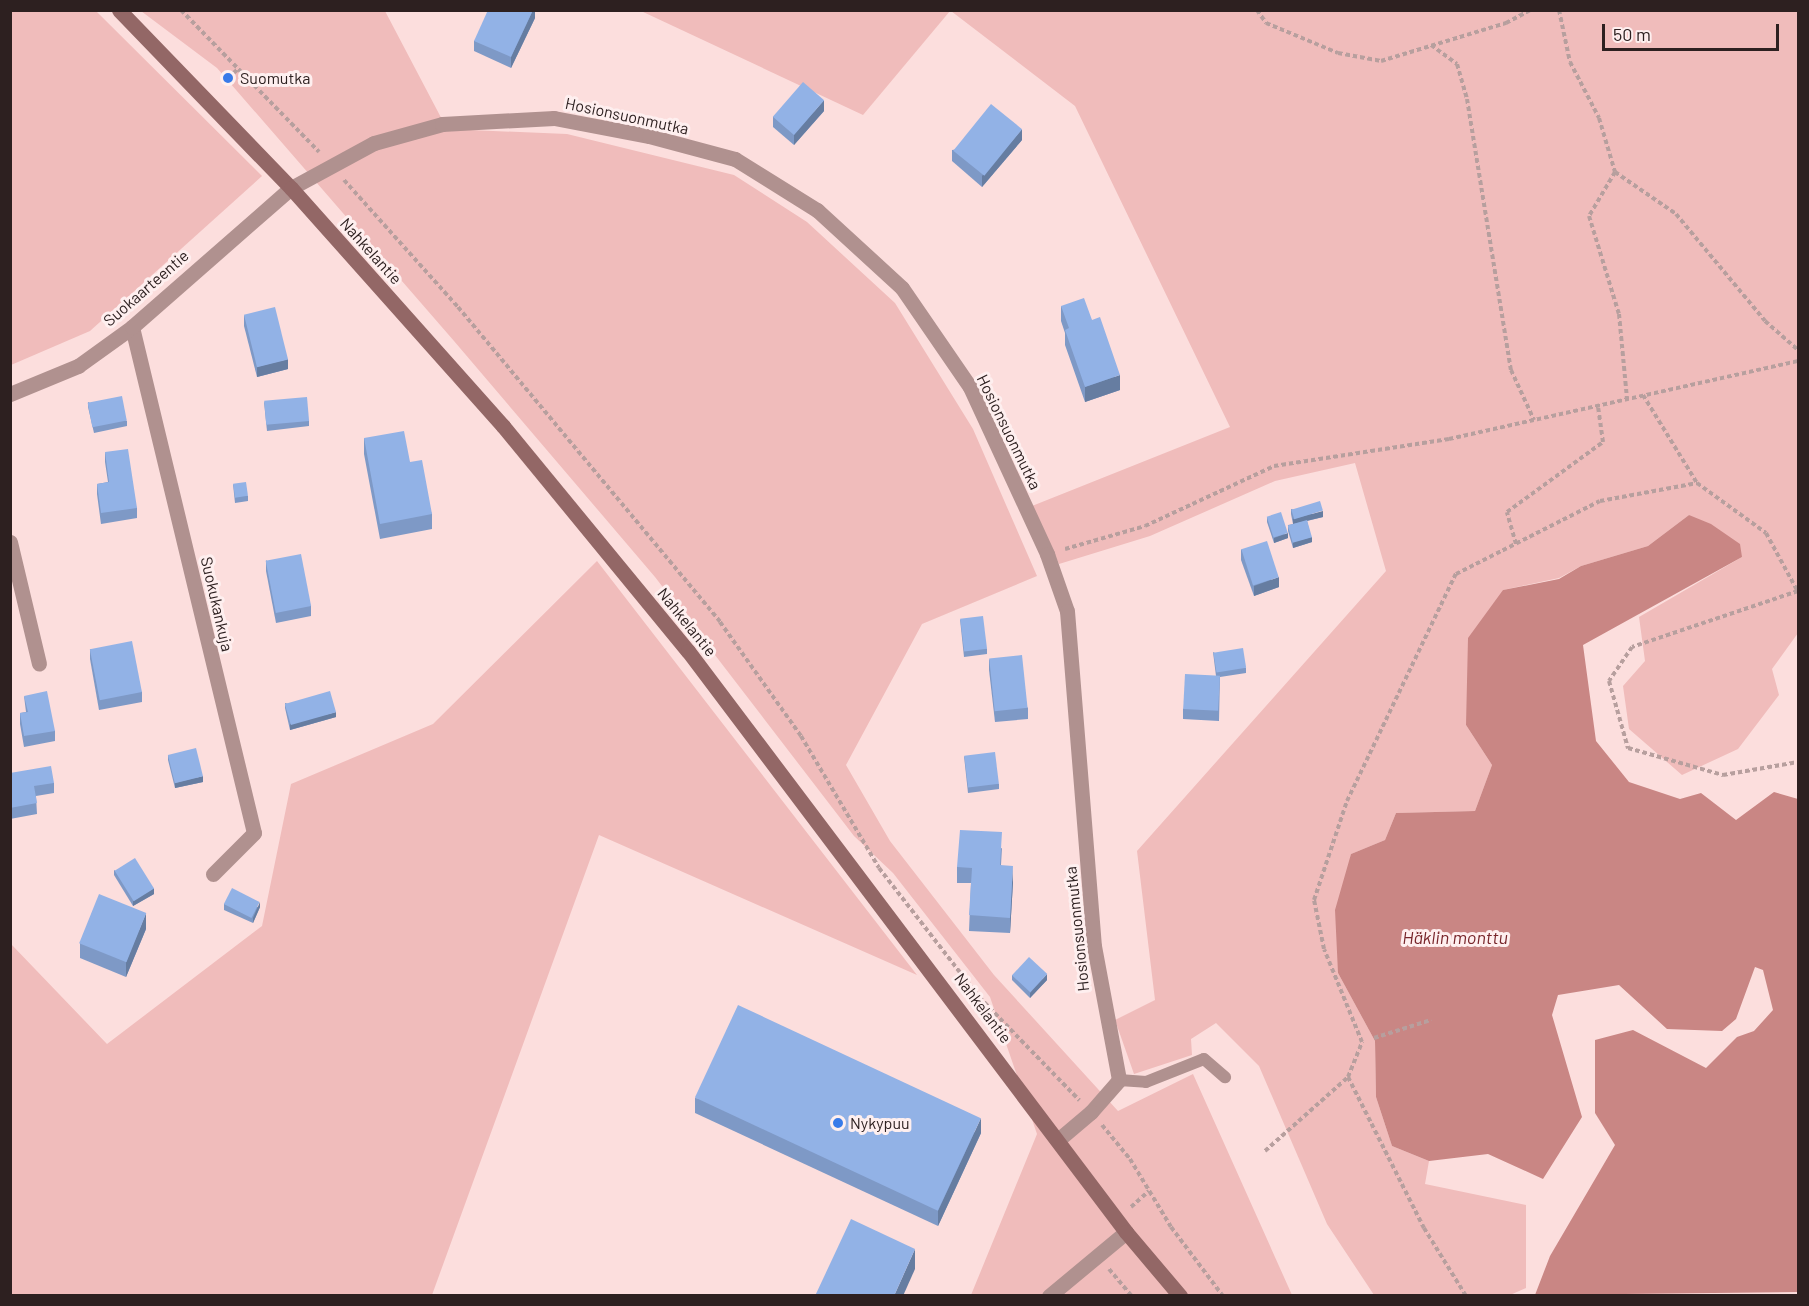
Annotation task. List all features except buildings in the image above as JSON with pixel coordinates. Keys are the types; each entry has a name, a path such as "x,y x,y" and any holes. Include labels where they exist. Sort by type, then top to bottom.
{"main road":[{"name":"Nahkelantie","path":"119,10 291,188 503,426 688,651 1126,1232 1180,1296"}],"street":[{"name":"Hosionsuonmutka","path":"291,188 374,143 442,123 554,118 649,136 735,159 816,210 902,288 970,387 1047,554 1067,611 1094,946 1119,1080"},
{"name":"Suokaarteentie","path":"10,394 78,366 132,327 291,188"},
{"name":"Suokukankuja","path":"132,327 254,833 213,874"},
{"path":"10,542 39,664"},
{"path":"1058,1140 1091,1112 1119,1080"},
{"path":"1049,1296 1126,1232"}],"lane":[{"path":"1119,1080 1146,1082 1204,1059 1225,1077"}],"path":[{"path":"181,10 331,165 458,307 720,622 801,736 879,868 979,998 1091,1112 1130,1159 1171,1227 1223,1296"},
{"path":"1257,10 1266,23 1338,53 1380,61 1506,23 1530,10"},
{"path":"1559,10 1570,62 1599,118 1615,172 1676,214 1765,321 1798,350"},
{"path":"1431,45 1457,64 1467,99 1511,370 1534,420"},
{"path":"228,78 238,68"},
{"path":"1615,172 1588,216 1619,314 1627,399"},
{"path":"1047,554 1145,526 1275,466 1449,439 1798,361"},
{"path":"1643,395 1697,483 1766,533 1798,592 1632,647 1609,681 1628,748 1724,775 1798,762"},
{"path":"1516,544 1507,512 1603,442 1598,405"},
{"path":"1265,1151 1348,1077 1362,1042 1324,949 1314,900 1347,801 1456,574 1600,501 1697,483"},
{"path":"1374,1038 1431,1020"},
{"path":"1348,1077 1424,1228 1467,1296"}],"shaded area":[{"path":"11,10 96,11 262,176 90,331 11,365"},
{"path":"141,11 385,11 447,129 567,134 734,175 807,222 895,303 973,429 1037,576 922,624 846,765 890,841 994,975 1118,1111 1193,1074 1292,1295 971,1295 1037,1134 990,997 893,873 854,836 655,577 454,341 217,68"},
{"path":"641,11 950,11 863,115"},
{"path":"951,11 1798,11 1798,633 1772,669 1779,695 1738,749 1682,775 1629,729 1623,686 1645,661 1639,617 1742,557 1689,515 1648,546 1581,566 1559,578 1503,590 1466,725 1492,765 1475,811 1396,813 1385,840 1351,854 1338,973 1375,1041 1376,1097 1392,1146 1429,1161 1425,1184 1526,1205 1526,1288 1510,1295 1374,1295 1327,1224 1259,1066 1216,1023 1191,1039 1192,1055 1134,1074 1115,1020 1155,1000 1137,851 1386,571 1355,463 1275,481 1150,536 1059,564 1032,506 1230,427 1075,106"},
{"path":"597,561 917,975 599,835 432,1295 11,1295 11,944 107,1044 262,926 291,784 433,724"}],"water":[{"name":"Häklin monttu","path":"1689,515 1711,524 1740,544 1742,557 1583,645 1596,741 1629,782 1680,799 1701,793 1736,820 1774,792 1798,799 1798,1292 1535,1295 1550,1256 1615,1145 1595,1113 1595,1040 1633,1030 1706,1068 1737,1037 1754,1031 1773,1010 1763,970 1755,967 1736,1019 1722,1031 1667,1029 1619,985 1558,995 1552,1015 1582,1117 1543,1179 1488,1154 1429,1161 1392,1146 1376,1097 1375,1041 1338,973 1335,910 1351,854 1385,840 1396,813 1475,811 1492,765 1466,725 1468,638 1503,590 1559,579 1581,566 1648,546"}],"place":[{"name":"Suomutka","path":"228,78"},
{"name":"Nykypuu","path":"838,1123"}]}
